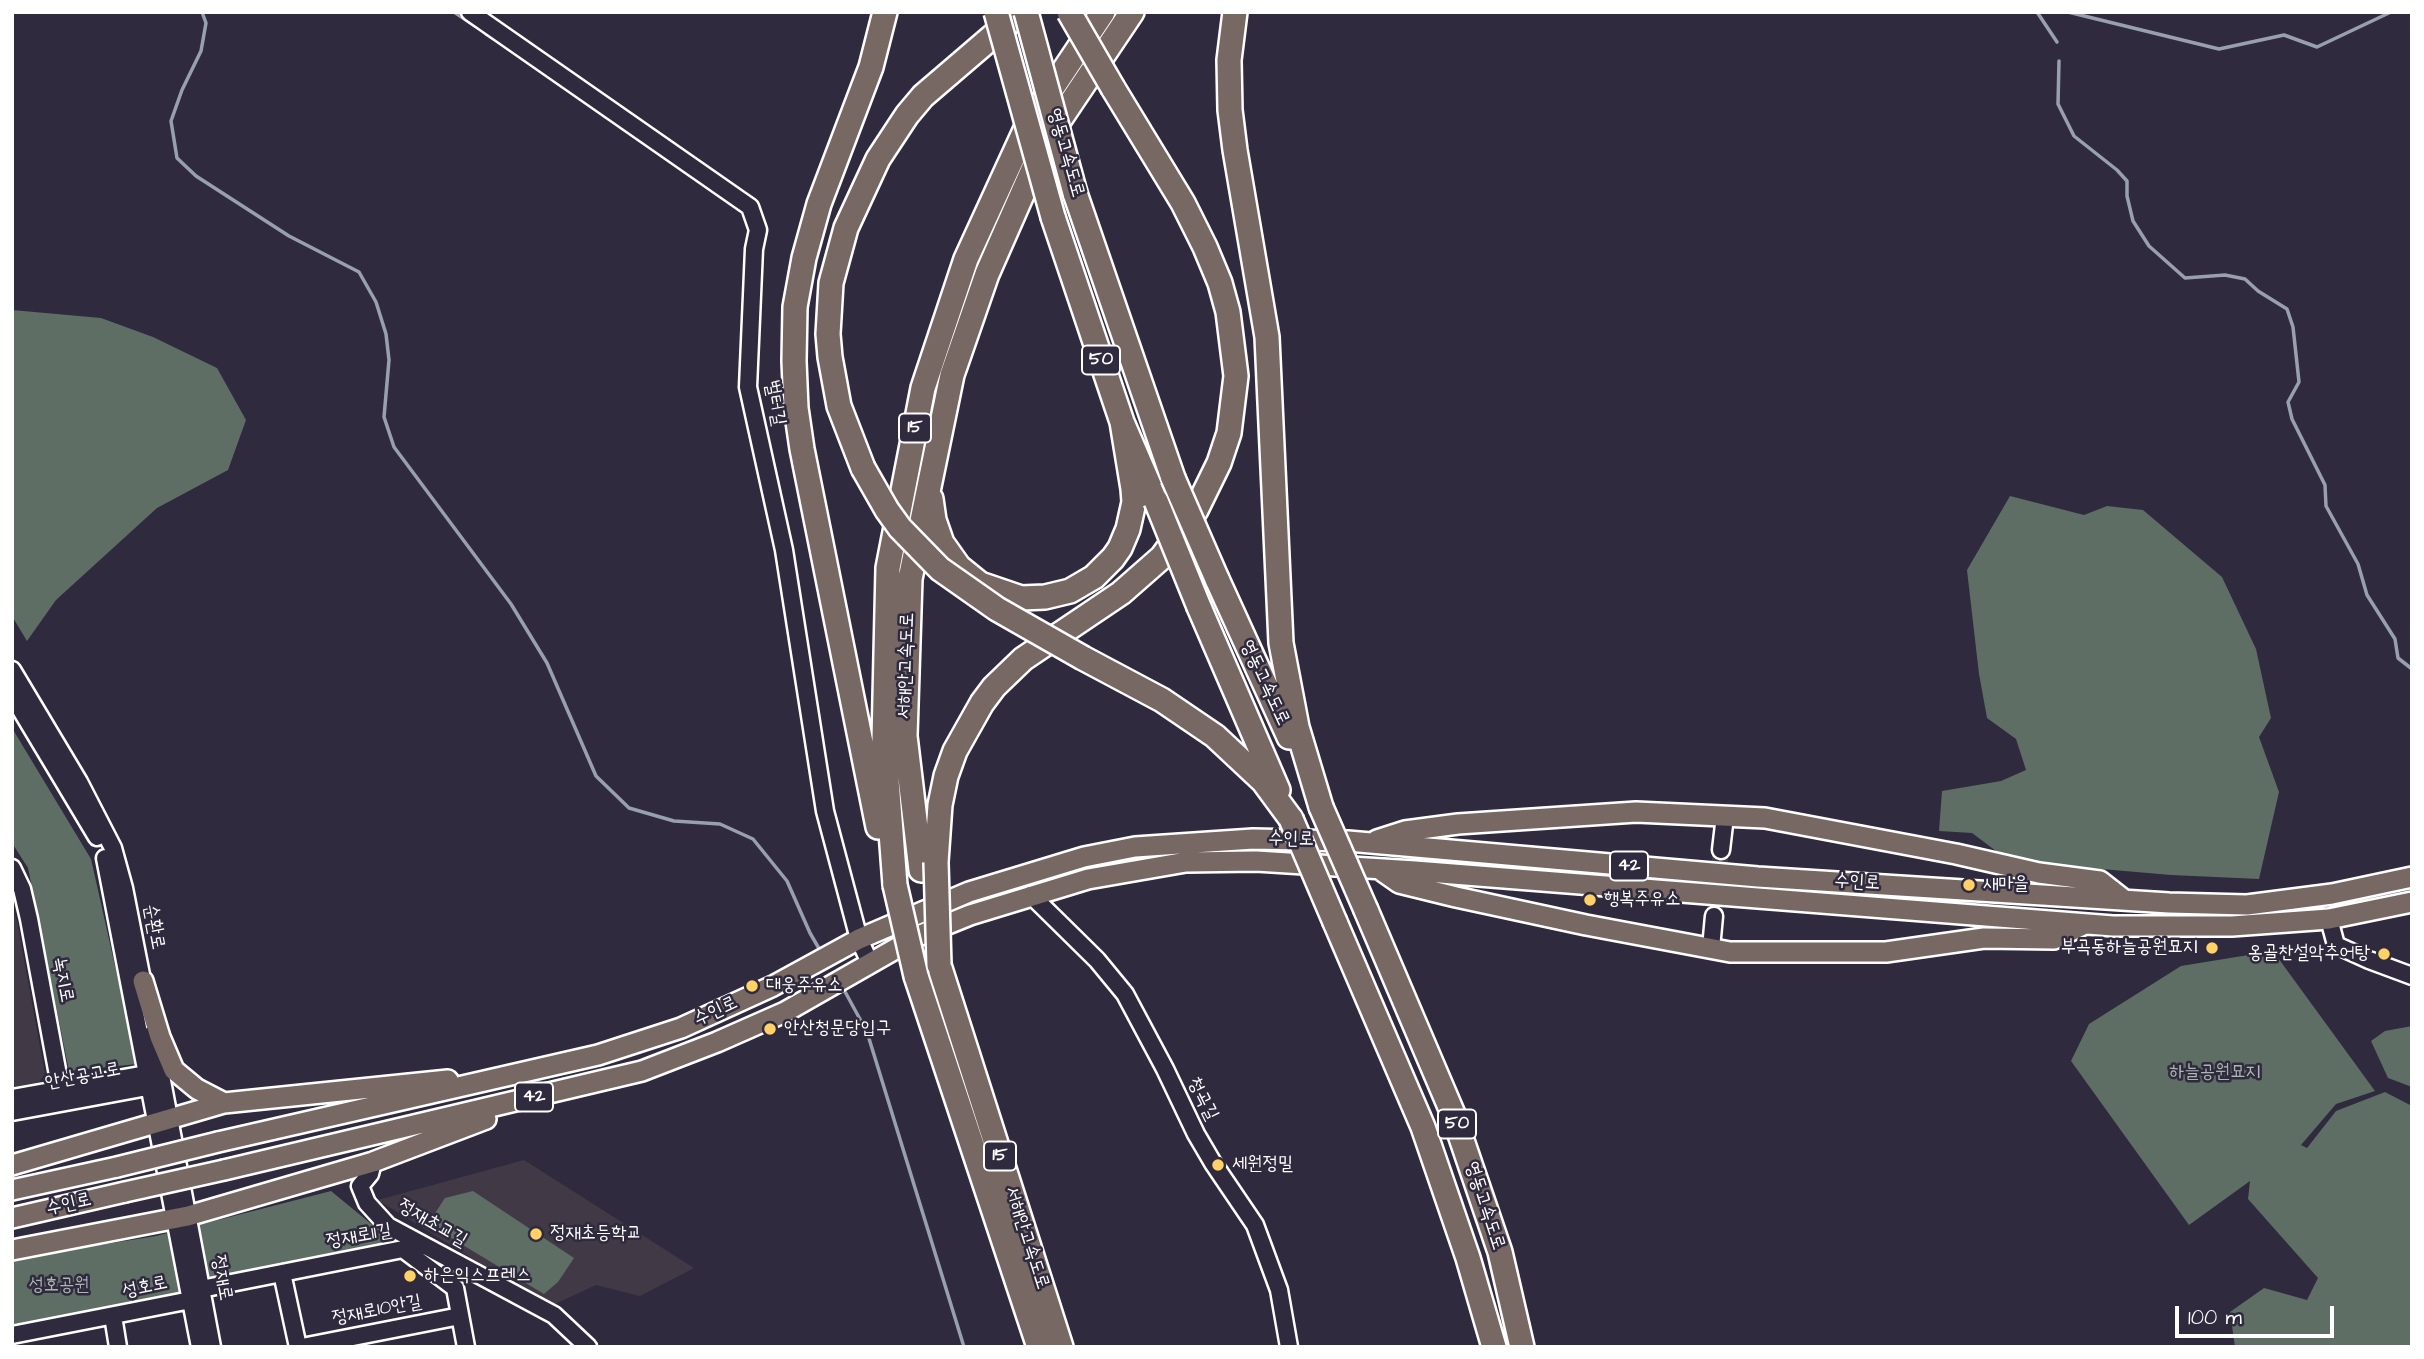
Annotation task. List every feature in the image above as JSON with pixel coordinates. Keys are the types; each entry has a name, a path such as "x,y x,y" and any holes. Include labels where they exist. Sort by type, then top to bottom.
{"highway":[{"path":"885,12 871,67 819,204 809,238 795,307 794,361 796,408 802,449 875,816 895,885"},
{"name":"영동고속도로","path":"996,12 1053,217 1122,422 1423,1127 1468,1258 1494,1347"},
{"path":"1023,12 923,96 878,159 846,228 831,283 829,346 839,406 863,468 887,510 900,528 940,569 997,609 1162,700 1206,729 1255,773 1291,819"},
{"name":"영동고속도로","path":"1023,12 1075,193 1173,478 1366,909 1453,1114 1500,1252 1522,1347"},
{"path":"929,866 946,776 955,751 982,703 994,687 1023,659 1121,593 1162,557 1196,510 1219,463 1229,433 1236,376 1230,323 1220,282 1183,203 1069,12"},
{"name":"서해안고속도로","path":"1039,1347 916,976 895,885 884,740 888,568 923,388 965,259 1028,124 1103,12"},
{"name":"서해안고속도로","path":"1062,1347 939,965 929,866 910,795 905,736 910,579 952,375 987,274 1046,140 1132,12"},
{"path":"1235,12 1229,60 1230,110 1267,337 1281,643 1297,727 1321,807"},
{"path":"930,480 937,532 949,554 968,576 991,590 1021,598 1060,595 1094,577 1113,558 1125,540 1133,489 1122,422"}],"main road":[{"path":"1369,843 1405,831 1472,823 1636,812 1765,818 1956,854 2039,873 2100,881 2124,899"},
{"name":"수인로","path":"12,1190 598,1055 681,1028 773,986 853,943 969,892 1084,856 1135,847 1253,839 1369,843 1758,877 2247,905 2332,894 2412,877"},
{"name":"수인로","path":"12,1218 642,1071 785,1012 918,936 970,915 1087,879 1186,863 1256,860 2113,926 2232,926 2329,919 2412,902"},
{"path":"1378,869 1399,883 1456,897 1730,952 1886,952 1984,938 2054,939 2086,924"},
{"path":"143,981 160,1037 174,1070 197,1089 224,1103"},
{"path":"12,1165 224,1103 410,1083 509,1076"},
{"path":"12,1250 182,1218 373,1162 555,1092"}],"street":[{"name":"벌터길","path":"470,12 750,207 758,230 754,248 748,387 784,550 825,811 853,943 864,967"},
{"name":"순환로","path":"12,670 79,782 113,848 143,981 154,1079"},
{"name":"순환로","path":"12,695 94,832 106,859 182,1218"},
{"path":"1721,850 1725,816"},
{"name":"녹지로","path":"12,868 22,889 29,919 62,1096"},
{"name":"청곡길","path":"1031,895 1097,960 1125,994 1196,1134 1255,1225 1279,1290 1289,1347"},
{"path":"1711,948 1714,916"},
{"path":"2329,919 2336,945 2412,976"},
{"name":"안산공고로","path":"12,1112 62,1096 154,1079"},
{"name":"안산공고로","path":"12,1098 62,1096"},
{"name":"정재초교길","path":"373,1162 370,1174 360,1186 367,1203 409,1245 554,1315 588,1347"},
{"name":"정재로","path":"182,1218 212,1347"},
{"name":"정재로11길","path":"199,1296 282,1273 409,1245 455,1288 466,1347"},
{"name":"정재로10안길","path":"282,1273 300,1347 460,1316"},
{"name":"정재로","path":"199,1296 200,1347"},
{"name":"성호로","path":"12,1335 199,1296"},
{"path":"113,1316 118,1347"}],"shaded area":[{"path":"12,909 17,921 45,1074 39,1082 12,1088"},
{"name":"정재초등학교","path":"524,1160 694,1268 640,1296 596,1285 553,1305 537,1299 378,1200"}],"green space":[{"path":"12,310 101,318 153,337 217,368 246,420 228,470 157,508 56,600 27,641 12,616"},
{"path":"2010,496 2084,515 2107,506 2143,510 2222,577 2256,649 2271,718 2259,737 2279,792 2259,879 2078,867 2004,857 1972,833 1939,831 1942,791 2001,781 2026,770 2016,739 1987,718 1967,570"},
{"path":"12,728 91,859 137,1064 69,1071 28,868 12,843"},
{"name":"하늘공원묘지","path":"2273,951 2375,1091 2336,1104 2301,1145 2307,1148 2336,1111 2385,1092 2412,1104 2412,1347 2235,1347 2230,1312 2264,1288 2307,1300 2318,1278 2248,1199 2250,1181 2189,1225 2071,1061 2089,1024 2181,966"},
{"path":"2412,1026 2412,1087 2388,1078 2371,1041 2385,1031"},
{"name":"성호공원","path":"331,1191 398,1246 214,1279 163,1300 12,1329 12,1259 156,1236"},
{"path":"473,1191 574,1258 558,1282 544,1294 428,1224 445,1198"}],"waterway":[{"path":"202,12 206,23 201,51 182,90 171,121 177,158 196,176 289,236 359,272 376,302 386,334 389,360 384,417 394,447 511,604 547,663 596,776 629,808 674,821 720,824 753,839 787,881 821,952"},
{"path":"454,12 475,26"},
{"path":"2037,12 2057,42"},
{"path":"2068,12 2219,49 2284,35 2317,47 2391,12"},
{"path":"486,34 502,44"},
{"path":"2059,61 2058,104 2074,136 2127,181 2127,196 2133,221 2149,246 2185,278 2225,275 2245,279 2258,291 2287,309 2293,327 2299,382 2288,402 2292,419 2325,485 2326,506 2358,564 2367,595 2395,639 2398,658 2412,669"},
{"path":"843,988 867,1032 964,1347"}],"tunnel":[{"path":"1714,916 1721,850"}],"place":[{"name":"새마을","path":"1969,885"},
{"name":"행복주유소","path":"1590,900"},
{"name":"부곡동하늘공원묘지","path":"2212,948"},
{"name":"옹골찬설악추어탕","path":"2384,954"},
{"name":"대웅주유소","path":"752,986"},
{"name":"안산청문당입구","path":"770,1029"},
{"name":"세원정밀","path":"1218,1165"},
{"name":"정재초등학교","path":"536,1234"},
{"name":"하은익스프레스","path":"410,1276"}]}
